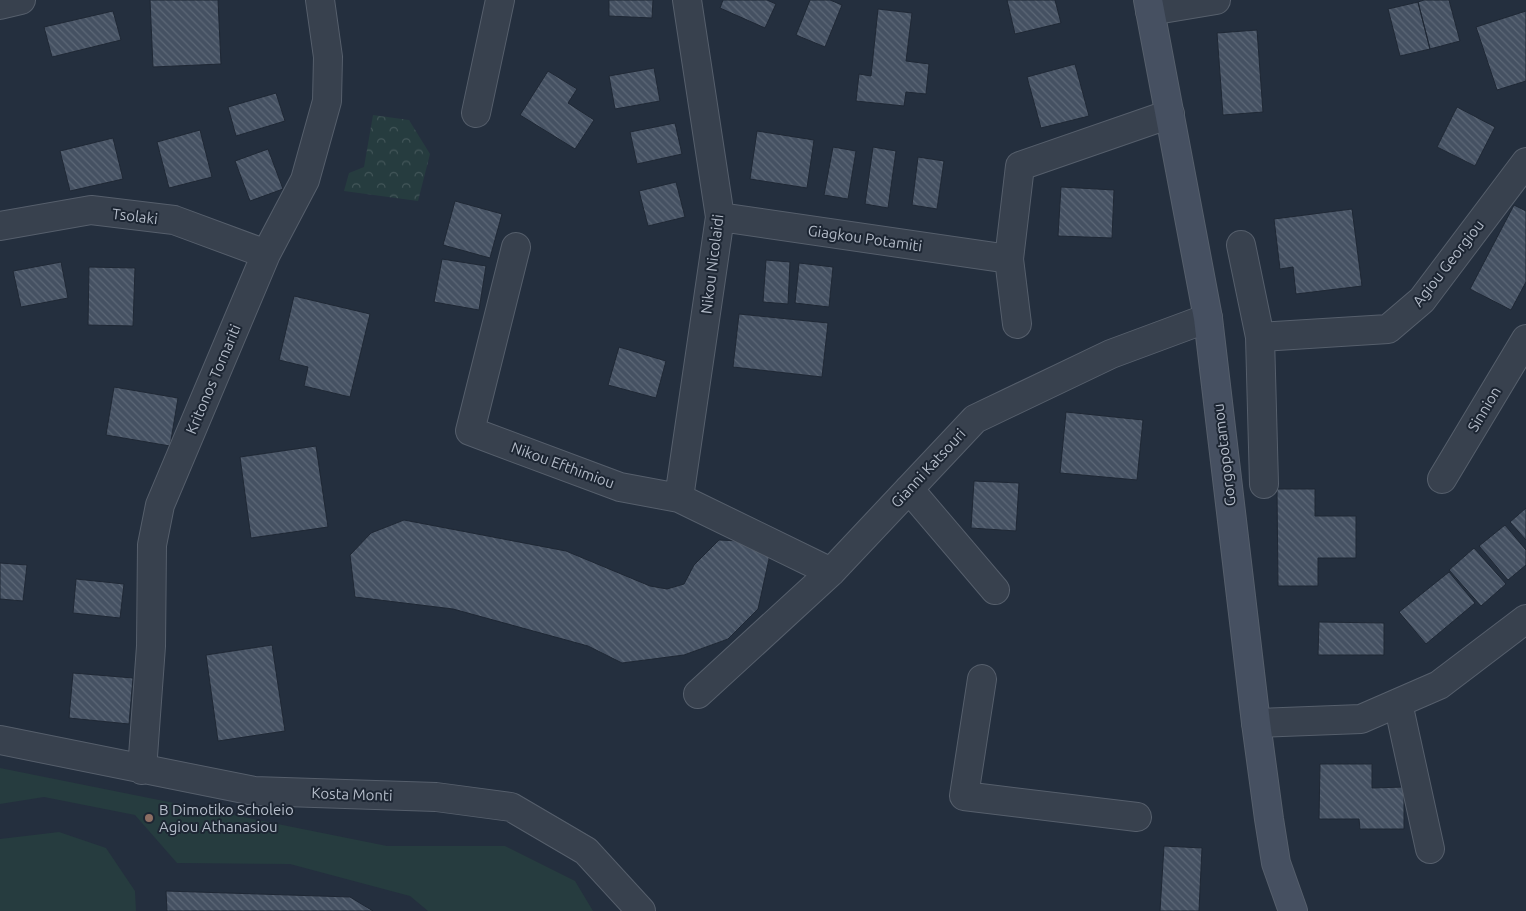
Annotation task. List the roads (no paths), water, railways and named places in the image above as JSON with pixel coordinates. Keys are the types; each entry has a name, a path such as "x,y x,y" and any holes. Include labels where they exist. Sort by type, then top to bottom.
{"street":[{"path":"0,5 21,0"},
{"name":"Kritonos Tornariti","path":"142,770 150,646 152,545 160,505 266,254 305,180 327,101 328,57 320,0"},
{"path":"476,112 500,0"},
{"name":"Nikou Nicolaidi","path":"678,498 720,217 687,0"},
{"path":"1149,5 1216,0"},
{"name":"Gorgopotamou","path":"1149,5 1208,318 1256,723 1276,863 1293,911"},
{"path":"1017,324 1009,259 1020,166 1170,114"},
{"name":"Agiou Georgiou","path":"1260,337 1388,329 1422,300 1526,162"},
{"name":"Tsolaki","path":"0,226 92,210 174,220 266,254"},
{"name":"Giagkou Potamiti","path":"720,217 1009,259"},
{"path":"1241,245 1260,337 1264,484"},
{"name":"Nikou Efthimiou","path":"516,246 470,431 620,486 678,498 831,572"},
{"name":"Gianni Katsouri","path":"698,694 831,572 975,419 1111,354 1208,318"},
{"name":"Sinnion","path":"1442,479 1526,339"},
{"path":"909,488 995,590"},
{"path":"1256,723 1361,719 1439,685 1526,619"},
{"path":"982,679 964,796 1137,817"},
{"path":"1398,703 1430,849"},
{"name":"Kosta Monti","path":"0,740 254,791 436,797 511,807 586,851 641,911"}],"place":[{"name":"B Dimotiko Scholeio Agiou Athanasiou","path":"149,818"}]}
